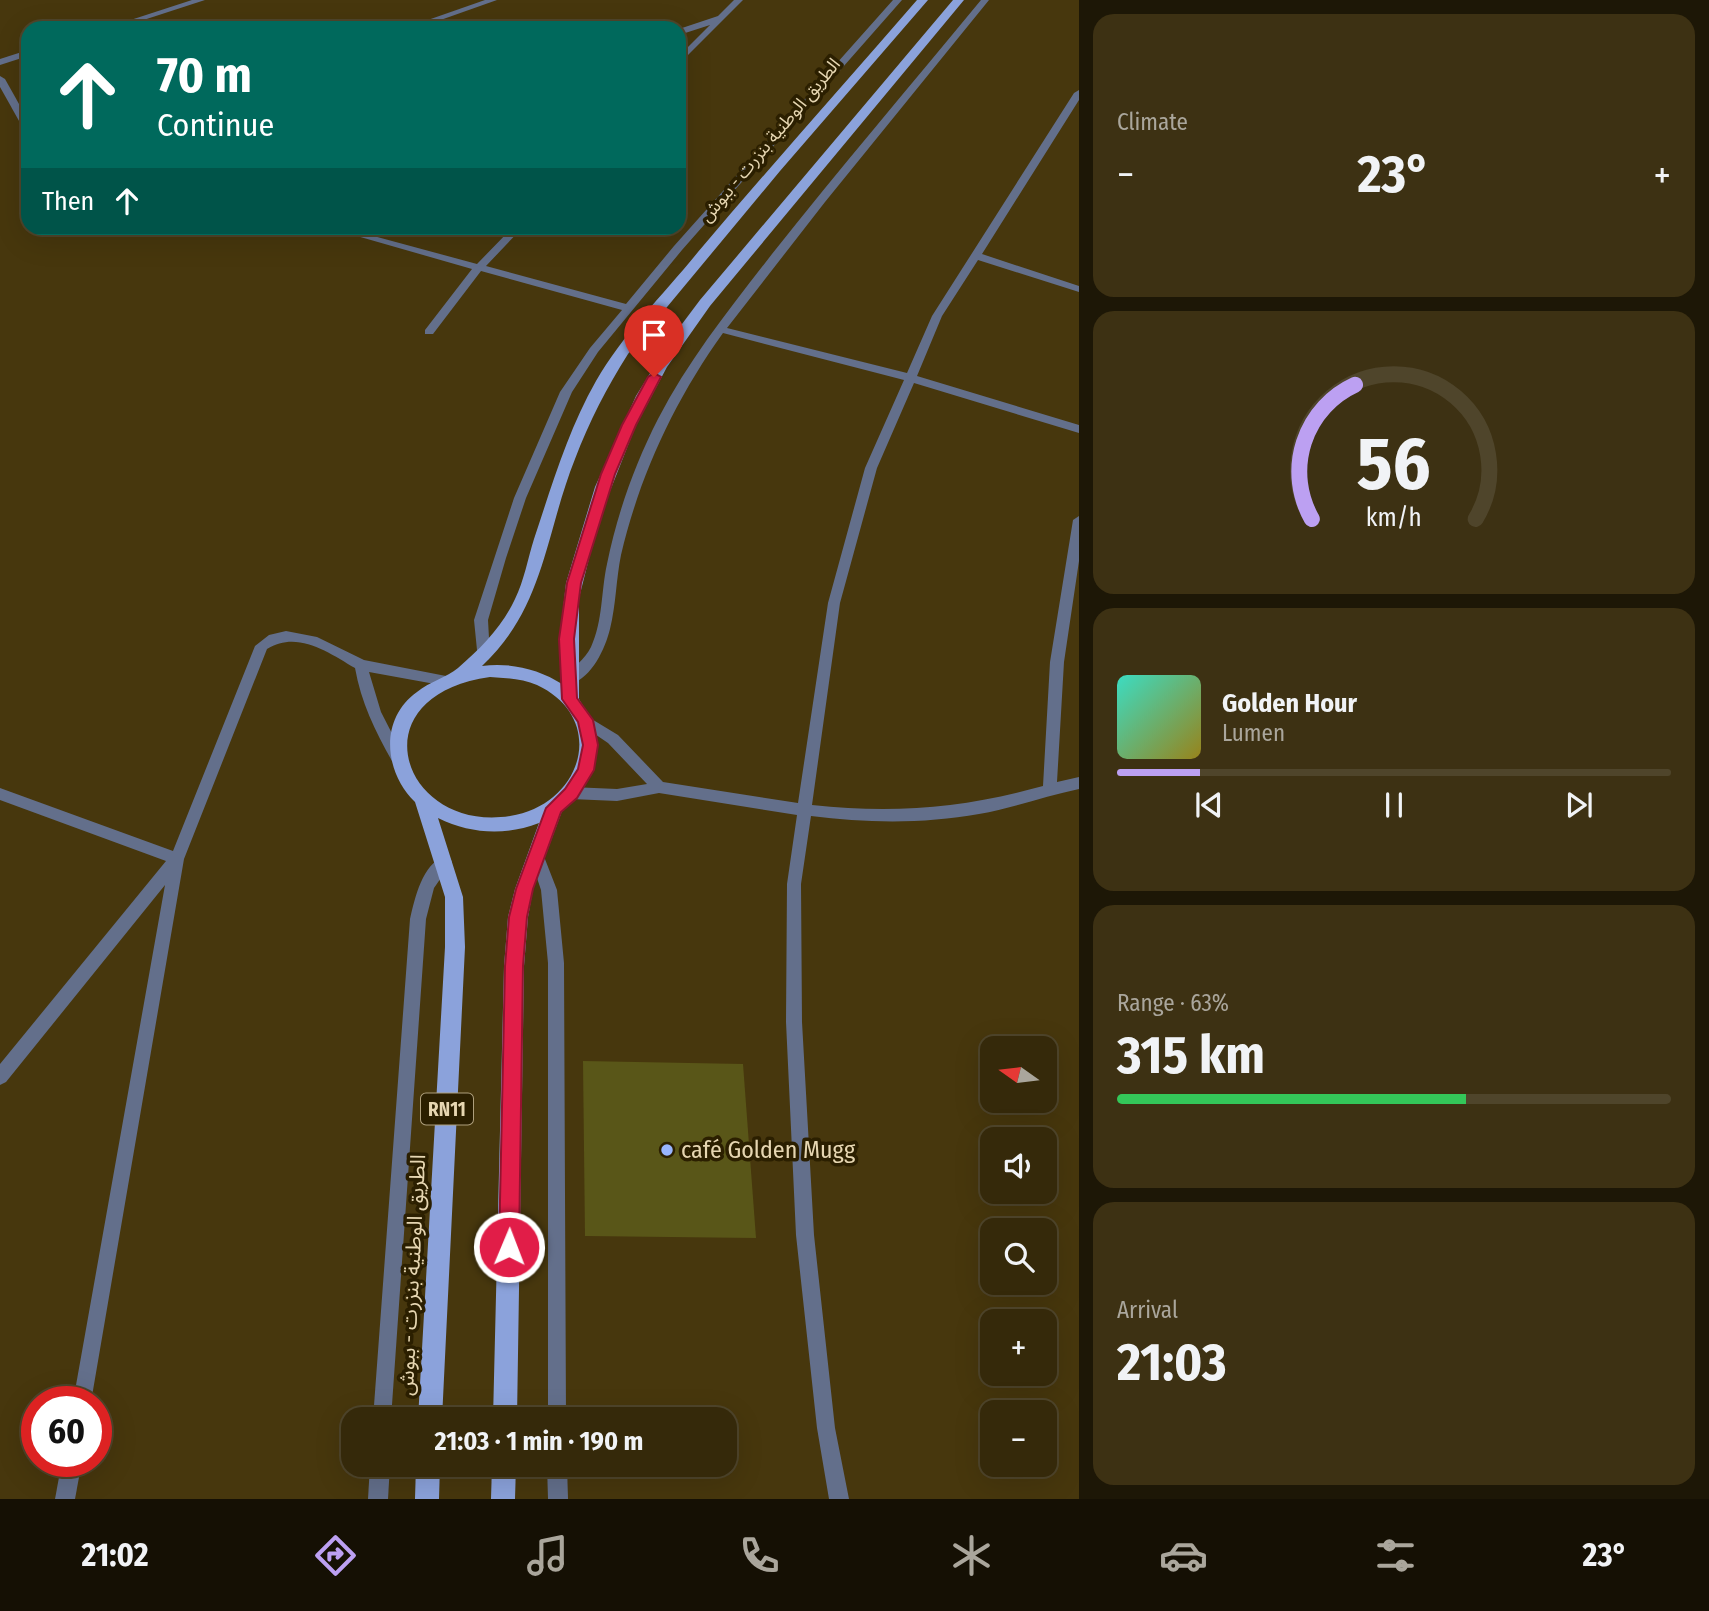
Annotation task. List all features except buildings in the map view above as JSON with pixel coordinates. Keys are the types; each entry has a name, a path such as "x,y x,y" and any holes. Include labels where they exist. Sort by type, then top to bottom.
{"main road":[{"name":"الطريق الوطنية بنزرت - ببوش","path":"453,679 498,641 523,600 568,460 603,382 623,351 923,0"},
{"path":"570,699 567,639 574,583 608,474 654,377 678,340 724,280 959,0"},
{"name":"RN11","path":"490,671 520,673 547,682 570,699 585,720 590,745 586,770 571,793 554,808 529,820 492,825 473,824 446,817 424,803 406,782 397,757 399,734 408,713 425,695 453,679 490,671"},
{"name":"الطريق الوطنية بنزرت - ببوش","path":"424,803 454,897 455,947 431,1407"},
{"name":"RN11","path":"505,1407 514,966 518,917 536,855 554,808"},
{"path":"427,1499 428,1477"},
{"path":"503,1499 504,1477"}],"street":[{"path":"133,21 201,0"},
{"path":"430,21 493,0"},
{"path":"686,54 739,0"},
{"path":"483,656 481,621 512,522 566,392 594,350 678,248 898,0"},
{"path":"571,679 586,666 596,651 613,566 640,473 685,380 720,329 821,198 985,0"},
{"path":"686,30 720,18"},
{"path":"0,62 21,56"},
{"path":"0,79 21,116"},
{"path":"839,1499 826,1428 805,1235 794,1022 794,884 834,603 871,468 937,316 1079,93"},
{"path":"360,235 628,308"},
{"path":"429,332 479,267 510,235"},
{"path":"977,256 1079,289"},
{"path":"720,329 911,378 1079,429"},
{"path":"1050,789 1056,662 1079,520"},
{"path":"85,1386 177,859 262,646 275,638 288,635 308,639 361,665 453,679"},
{"path":"361,665 365,693 378,724 397,757"},
{"path":"585,720 613,739 659,787"},
{"path":"571,793 617,795 659,787 806,811 868,815 975,809 1079,783"},
{"path":"0,794 177,859"},
{"path":"536,855 549,890 556,963 557,1407"},
{"path":"0,1077 177,859"},
{"path":"383,1407 418,919 424,888 431,875 445,862"},
{"path":"65,1499 69,1477"},
{"path":"378,1499 379,1477"},
{"path":"557,1477 558,1499"}],"place":[{"name":"café Golden Mugg","path":"667,1150"}],"route":[{"path":"509,1247 514,966 518,917 524,889 554,808 571,793 586,770 590,745 585,720 570,699 567,639 574,583 608,474 654,377"}]}
